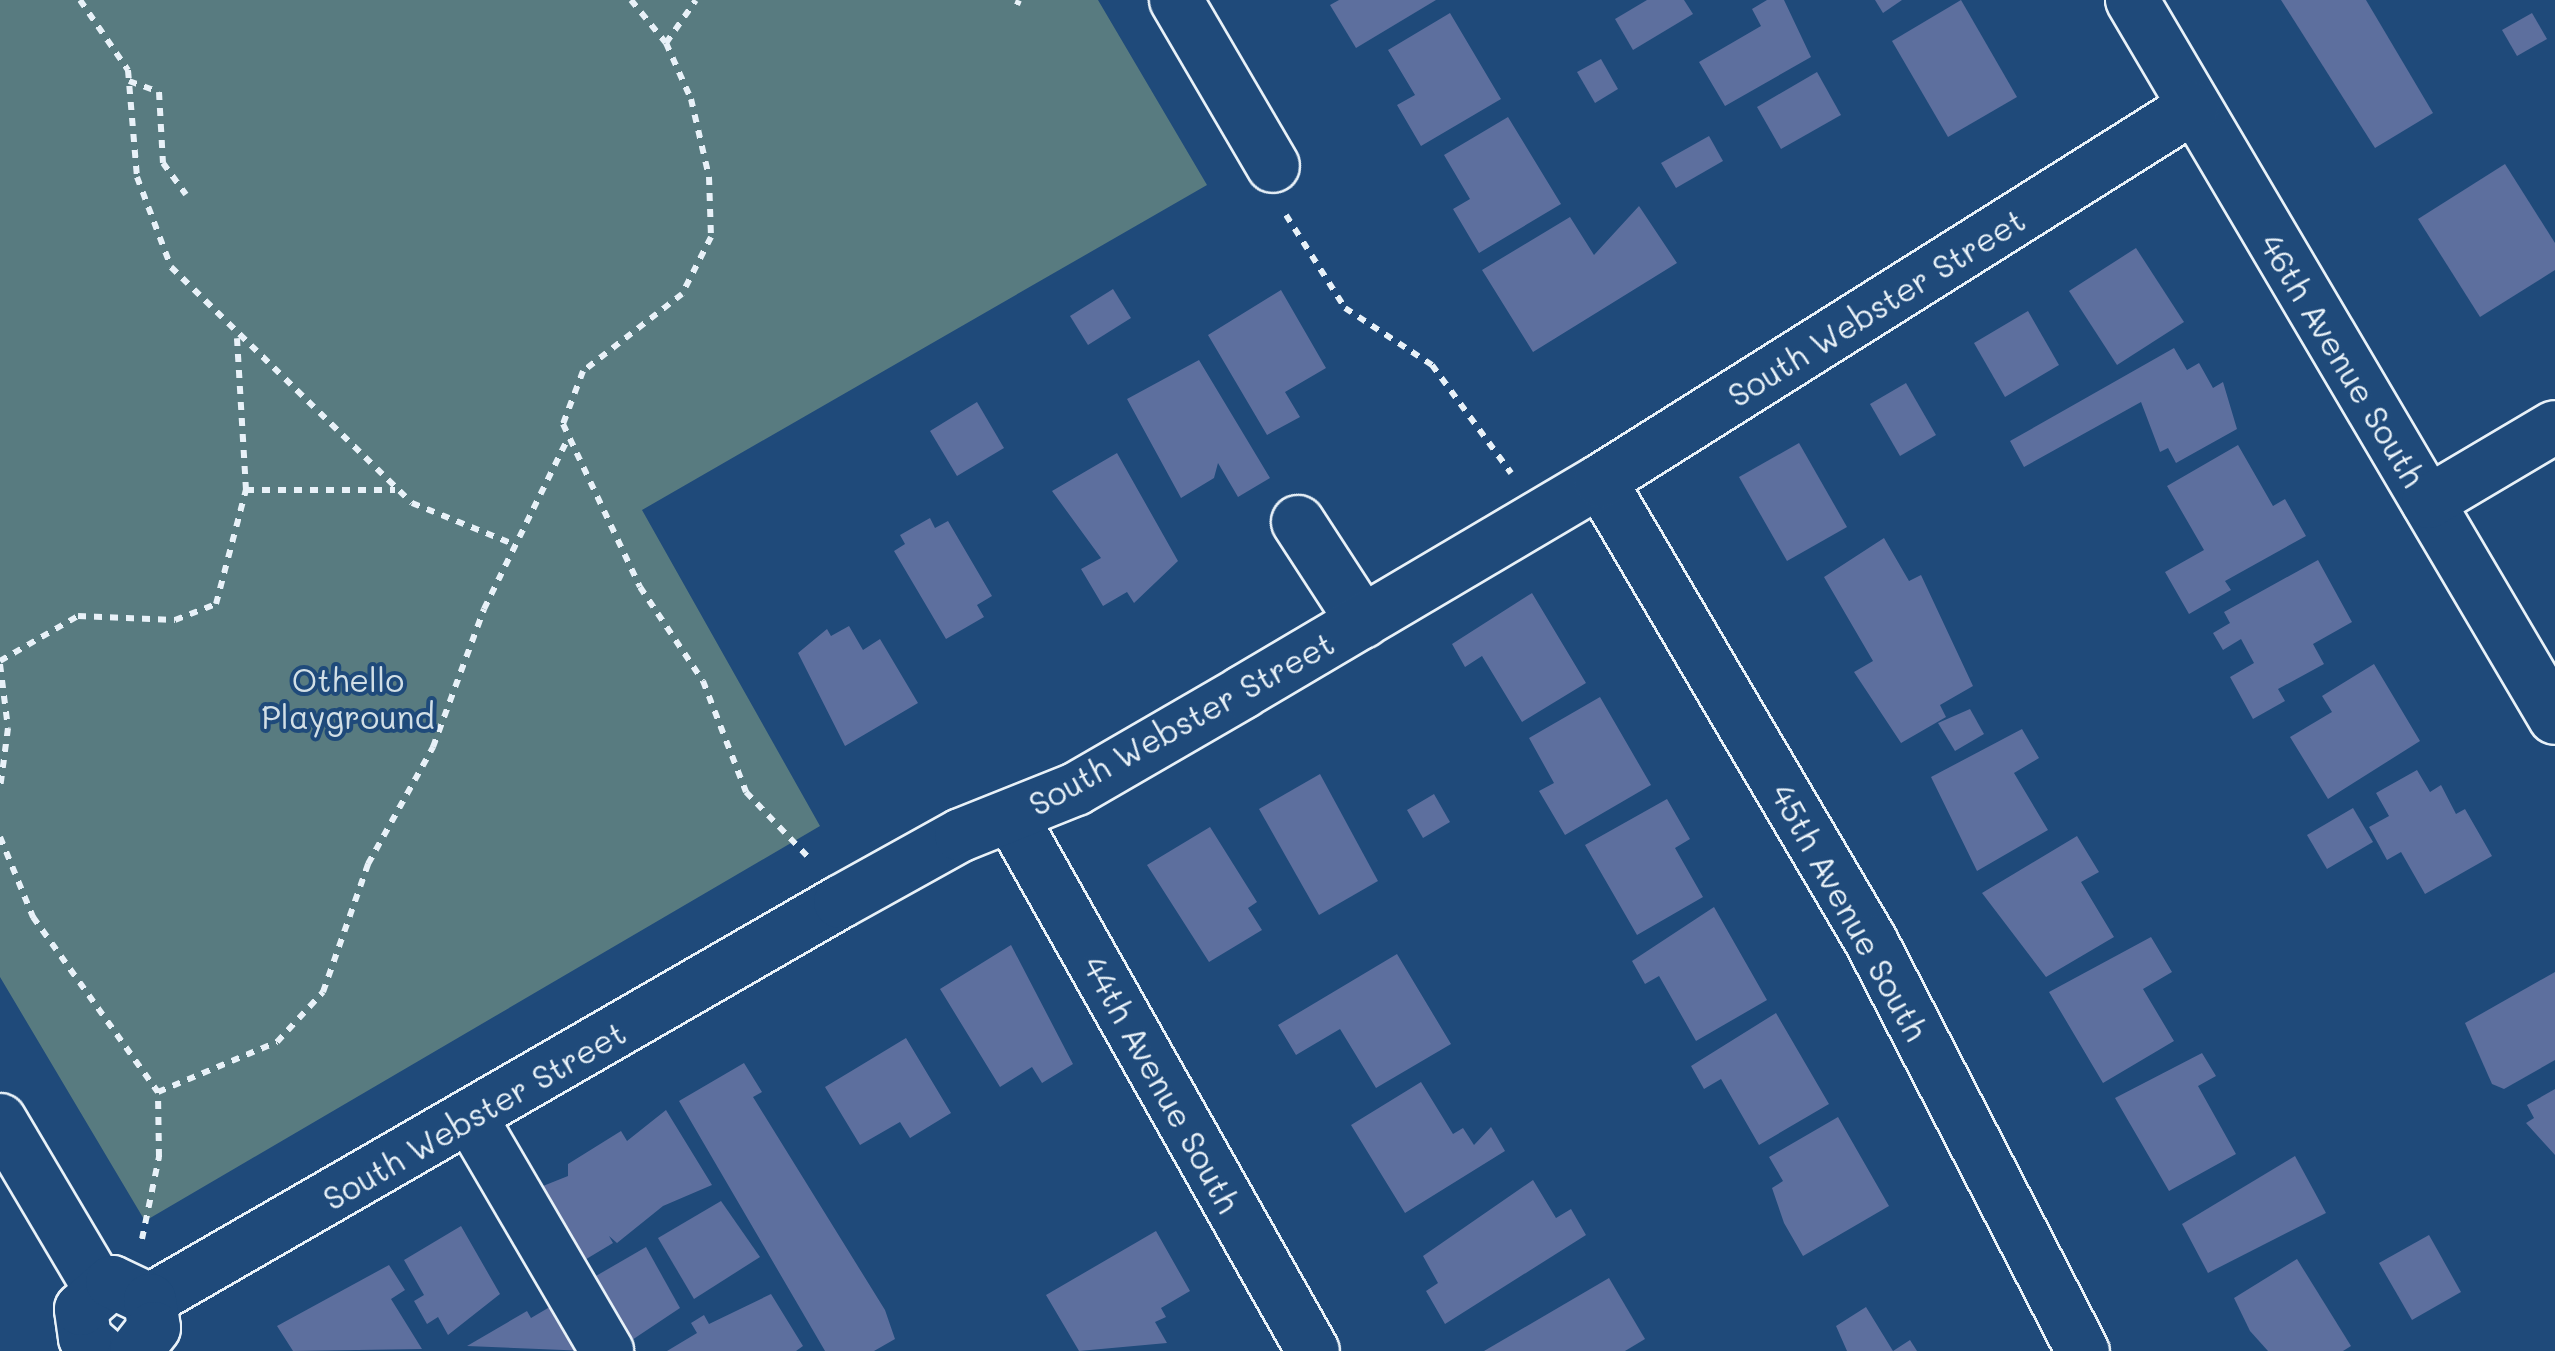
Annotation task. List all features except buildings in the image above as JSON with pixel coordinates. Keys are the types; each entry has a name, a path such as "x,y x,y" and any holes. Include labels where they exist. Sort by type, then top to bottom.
{"street":[{"path":"1176,0 1273,166"},
{"name":"46th Avenue South","path":"2132,0 2192,108 2555,718"},
{"name":"South Webster Street","path":"123,1335 470,1118 840,902 1011,816 1076,789 1578,494 2192,108"},
{"path":"2428,502 2555,427"},
{"name":"45th Avenue South","path":"1578,494 1871,941 2083,1351"},
{"path":"1298,522 1362,622"},
{"name":"44th Avenue South","path":"1011,816 1313,1351"},
{"path":"470,1118 607,1351"},
{"path":"0,1120 98,1286 127,1283 123,1335"}],"path":[{"path":"80,0 118,46 129,81 150,230 237,338 396,490 451,525 513,544"},
{"path":"631,0 666,43 703,138 711,237 682,294 583,372 566,406 567,440 640,586 702,681 746,792 797,840 840,902"},
{"path":"666,43 696,0"},
{"path":"129,81 159,92 163,163 186,195"},
{"path":"1273,166 1279,204 1345,308 1432,364 1522,486 1578,494"},
{"path":"0,789 8,728 0,663 78,616 176,620 216,604 246,490 237,338"},
{"path":"158,1092 262,1051 316,1006 368,864 444,724 513,544 567,440"},
{"path":"246,490 396,490"},
{"path":"0,837 33,917 158,1092 159,1157 123,1335"}],"green space":[{"name":"Othello Playground","path":"0,0 1098,0 1207,185 642,510 820,826 145,1221 0,977"}]}
